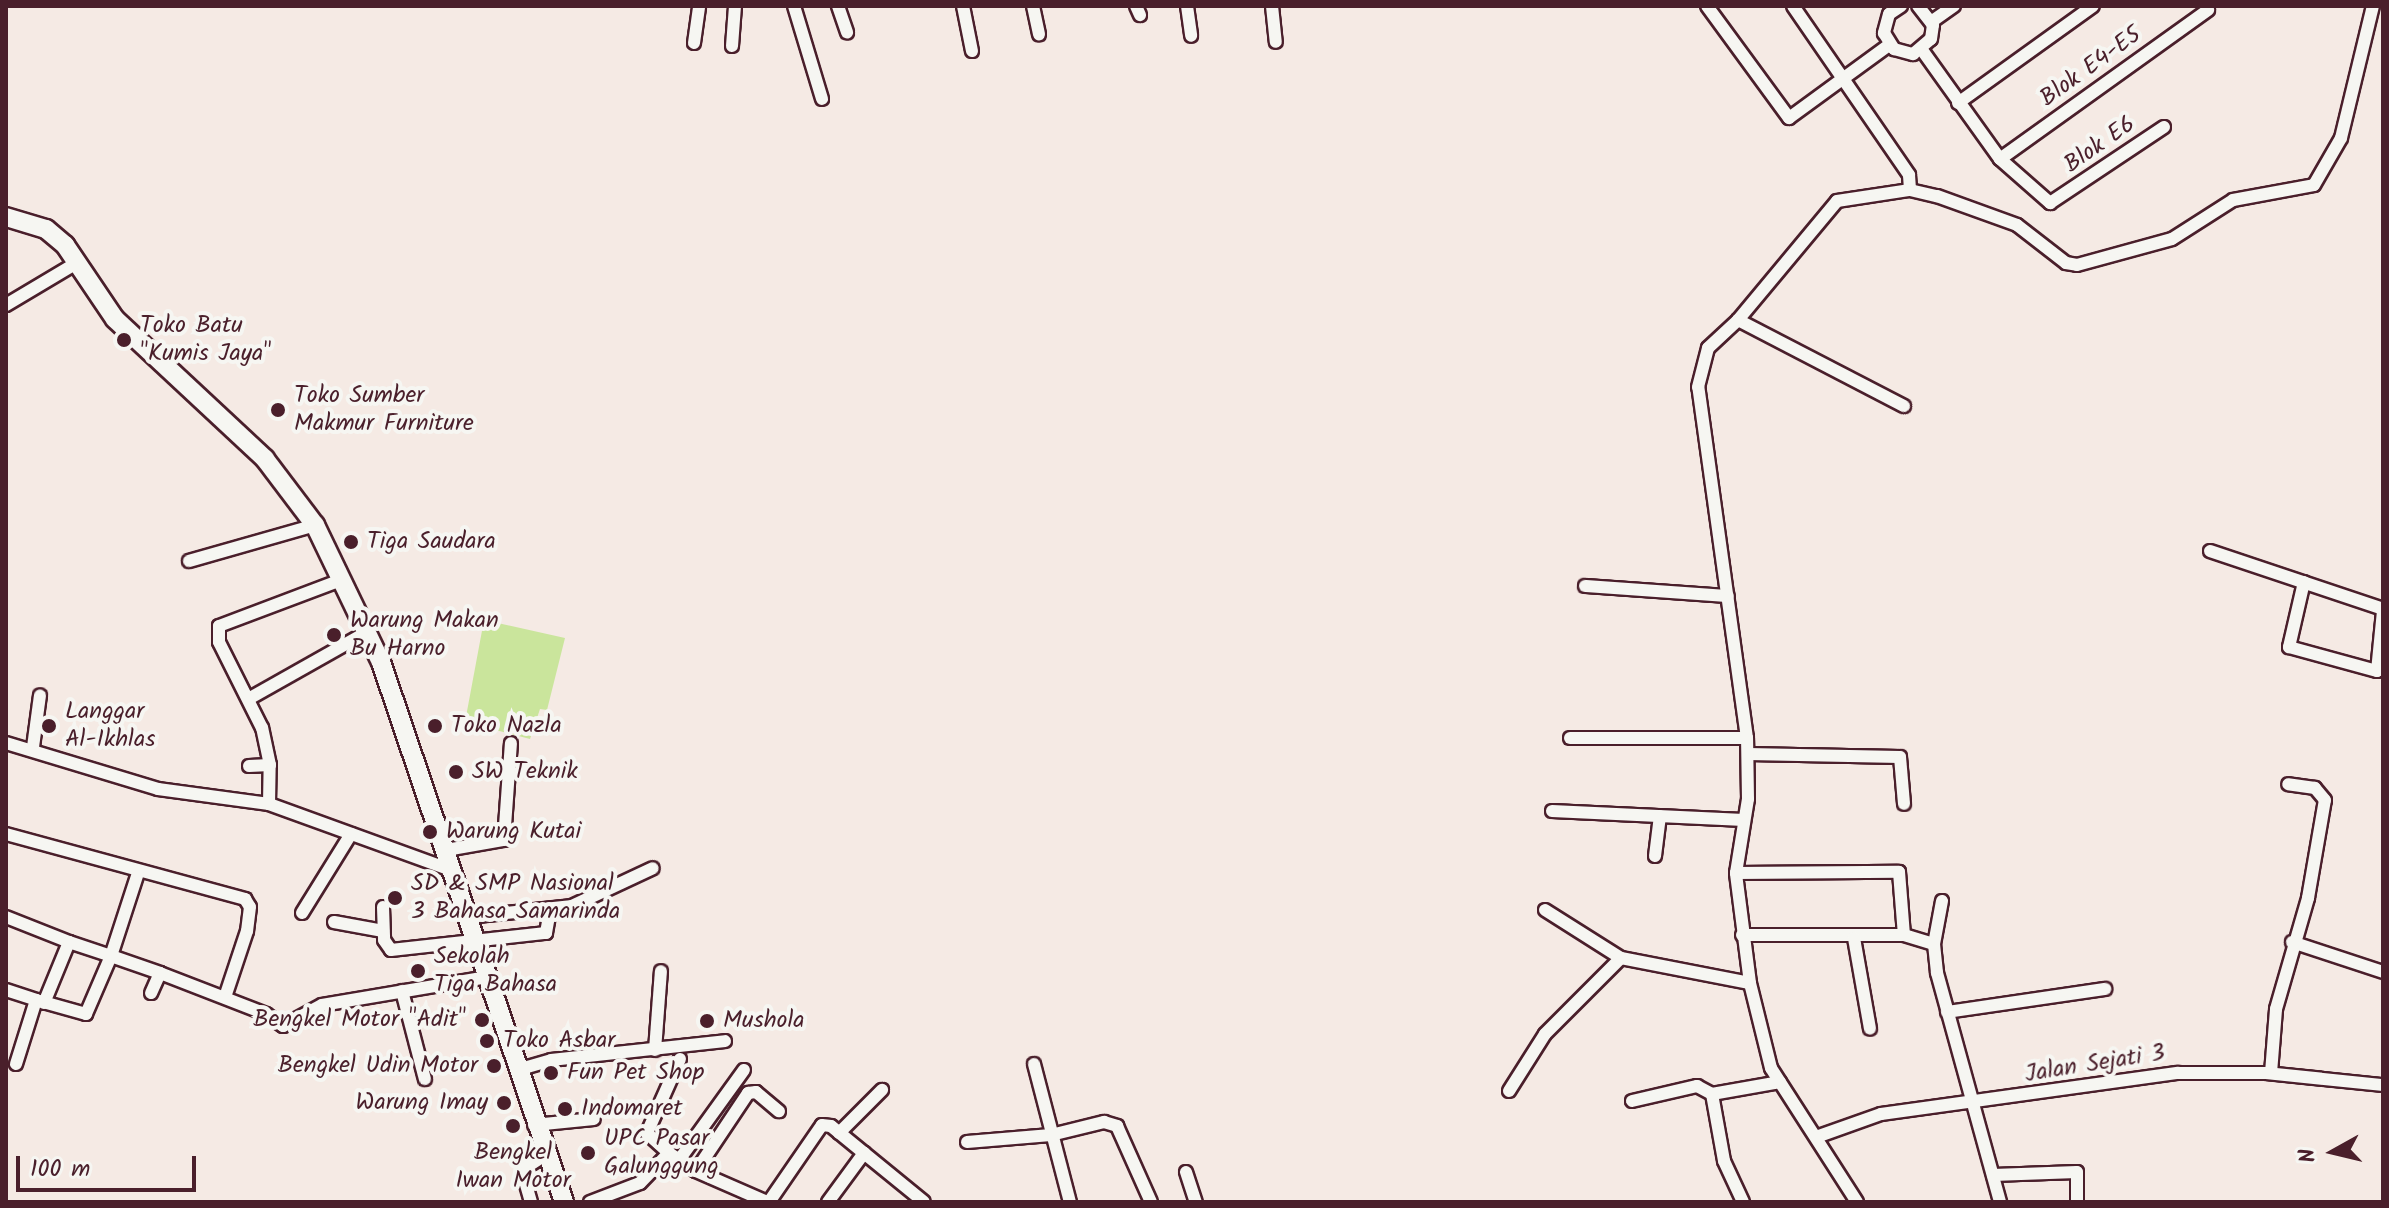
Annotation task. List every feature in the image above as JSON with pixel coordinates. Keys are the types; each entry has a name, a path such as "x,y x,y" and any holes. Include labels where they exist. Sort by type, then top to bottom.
{"main road":[{"path":"6,217 46,229 78,262 115,319 265,459 315,525 367,632 446,850 534,1125 564,1202"}],"street":[{"path":"694,43 699,6"},
{"path":"732,46 735,6"},
{"path":"794,6 822,99"},
{"path":"838,6 847,32"},
{"path":"963,6 972,51"},
{"path":"1033,6 1039,34"},
{"path":"1187,6 1191,36"},
{"path":"1272,6 1276,42"},
{"path":"1707,6 1789,118 1889,45"},
{"path":"1793,6 1909,175 1910,190"},
{"path":"1897,7 1885,23 1889,45 1903,53 1922,50 1931,39 1928,12 1954,6"},
{"path":"1958,103 2093,6"},
{"path":"1857,1202 1819,1136 1780,1082 1764,1049 1750,983 1736,873 1744,820 1747,738 1698,387 1708,348 1738,320 1832,204 1910,190 2017,225 2066,263 2077,265 2172,239 2233,200 2305,188 2322,177 2341,138 2373,6"},
{"name":"Blok E4-E5","path":"2000,159 2208,10"},
{"path":"1922,50 2000,159"},
{"name":"Blok E6","path":"2000,159 2043,201 2062,199 2164,127"},
{"path":"6,305 78,262"},
{"path":"1738,320 1904,406"},
{"path":"189,561 315,525"},
{"path":"2210,551 2304,582 2383,610 2377,671 2289,647 2304,582"},
{"path":"269,804 270,765 250,698 219,642 219,626 341,580"},
{"path":"1585,586 1728,596"},
{"path":"250,698 367,632"},
{"path":"33,747 40,695"},
{"path":"1570,738 1747,738"},
{"path":"6,743 33,747 158,789 269,804 451,870"},
{"path":"446,850 504,840 511,743"},
{"path":"1748,754 1900,757 1904,804"},
{"path":"249,766 270,765"},
{"path":"2271,1073 2272,1034 2292,942 2308,898 2325,800 2315,788 2288,784"},
{"path":"1552,811 1744,820"},
{"path":"1655,856 1660,816"},
{"path":"6,834 249,903 247,931 225,997"},
{"path":"302,913 351,834"},
{"path":"468,917 550,910 616,888 653,868"},
{"path":"1736,873 1899,872 1904,935"},
{"path":"6,990 88,1013 111,956 138,873"},
{"path":"1942,901 1934,944 1947,1012 1969,1105 2000,1202"},
{"path":"383,907 383,931 391,950 477,943 546,933 550,910"},
{"path":"1545,910 1621,958 1750,983"},
{"path":"6,917 225,997 287,1026 322,1005 488,977"},
{"path":"334,922 383,931"},
{"path":"1742,935 1854,938 1904,935 1934,944"},
{"path":"1854,938 1870,1029"},
{"path":"16,1064 40,1002 69,942"},
{"path":"2292,942 2383,972"},
{"path":"1509,1091 1545,1034 1621,958"},
{"path":"655,1050 661,971"},
{"path":"151,993 160,973"},
{"path":"1947,1012 2105,989"},
{"path":"402,991 425,1079"},
{"path":"517,1070 551,1060 655,1050 680,1056 725,1041"},
{"path":"680,1056 647,1133 696,1171 768,1202 818,1129 827,1125 924,1202"},
{"path":"1034,1064 1070,1202"},
{"path":"590,1202 640,1183 674,1156 744,1070"},
{"name":"Jalan Sejati 3","path":"1819,1136 1881,1114 1969,1105 2178,1073 2271,1073 2383,1085"},
{"path":"1632,1101 1697,1086 1712,1094 1780,1082"},
{"path":"839,1133 882,1090"},
{"path":"696,1171 748,1093 756,1092 779,1111"},
{"path":"1712,1094 1724,1161 1743,1202"},
{"path":"534,1125 594,1119"},
{"path":"967,1142 1051,1135 1104,1122 1117,1126 1151,1202"},
{"path":"828,1202 864,1153"},
{"path":"531,1202 522,1170 547,1154"},
{"path":"1186,1172 1196,1202"},
{"path":"1993,1175 2077,1172 2077,1202"}],"green space":[{"path":"484,620 565,638 547,710 540,709 530,739 465,722"}],"place":[{"name":"Toko Batu \"Kumis Jaya\"","path":"124,340"},
{"name":"Toko Sumber Makmur Furniture","path":"278,410"},
{"name":"Tiga Saudara","path":"351,542"},
{"name":"Warung Makan Bu Harno","path":"334,635"},
{"name":"Langgar Al-Ikhlas","path":"49,726"},
{"name":"Toko Nazla","path":"435,726"},
{"name":"SW Teknik","path":"456,772"},
{"name":"Warung Kutai","path":"430,832"},
{"name":"SD & SMP Nasional 3 Bahasa Samarinda","path":"395,898"},
{"name":"Sekolah Tiga Bahasa","path":"418,971"},
{"name":"Bengkel Motor \"Adit\"","path":"482,1020"},
{"name":"Mushola","path":"707,1021"},
{"name":"Toko Asbar","path":"487,1041"},
{"name":"Bengkel Udin Motor","path":"494,1066"},
{"name":"Fun Pet Shop","path":"551,1073"},
{"name":"Warung Imay","path":"504,1103"},
{"name":"Indomaret","path":"565,1109"},
{"name":"Bengkel Iwan Motor","path":"513,1126"},
{"name":"UPC Pasar Galunggung","path":"588,1153"}]}
